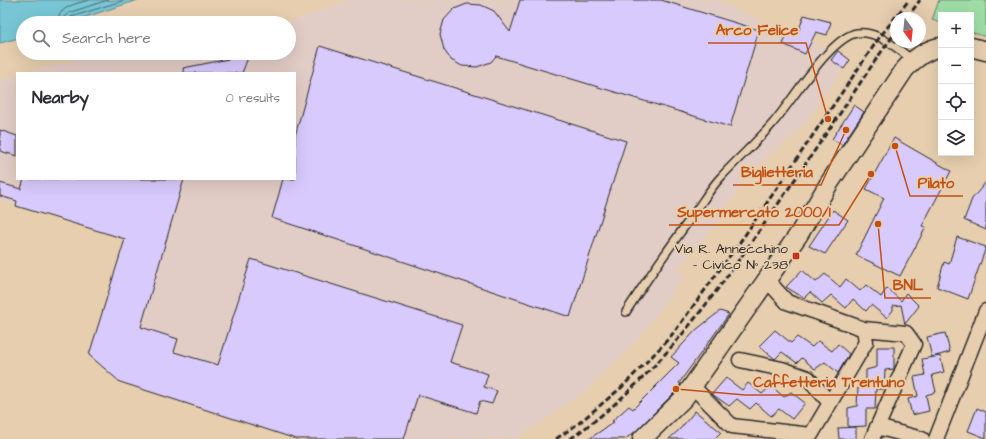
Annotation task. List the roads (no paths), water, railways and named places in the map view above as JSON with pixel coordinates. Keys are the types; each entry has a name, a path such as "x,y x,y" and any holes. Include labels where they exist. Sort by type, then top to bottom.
{"street":[{"path":"642,439 684,398 799,234 828,185 905,69 913,60 925,52 938,48"},
{"path":"974,48 986,52"},
{"path":"767,280 787,302 864,329 906,333 914,344 875,433 922,439"},
{"path":"936,439 986,310"},
{"path":"692,386 732,426 803,436 811,434 866,342 864,329"},
{"path":"740,360 782,369 808,378 830,403"}],"lane":[{"path":"626,312 648,276 720,178 774,123 816,66 841,41 856,33 867,33 888,42 913,60"}],"water":[{"path":"0,0 138,0 89,16 16,16 16,39 0,43"}],"railway":[{"path":"556,439 579,423 622,387 675,331 745,235 879,38 909,0"},
{"path":"911,12 920,0"},
{"path":"570,439 620,399 643,378 684,332 741,257 890,41"}],"place":[{"name":"Arco Felice","path":"828,119"},
{"name":"Biglietteria","path":"846,130"},
{"name":"Pilato","path":"895,146"},
{"name":"Supermercato 2000/1","path":"871,174"},
{"name":"BNL","path":"878,224"},
{"name":"Via R. Annecchino - Civico N° 238","path":"796,256"},
{"name":"Caffetteria Trentuno","path":"676,389"}]}
